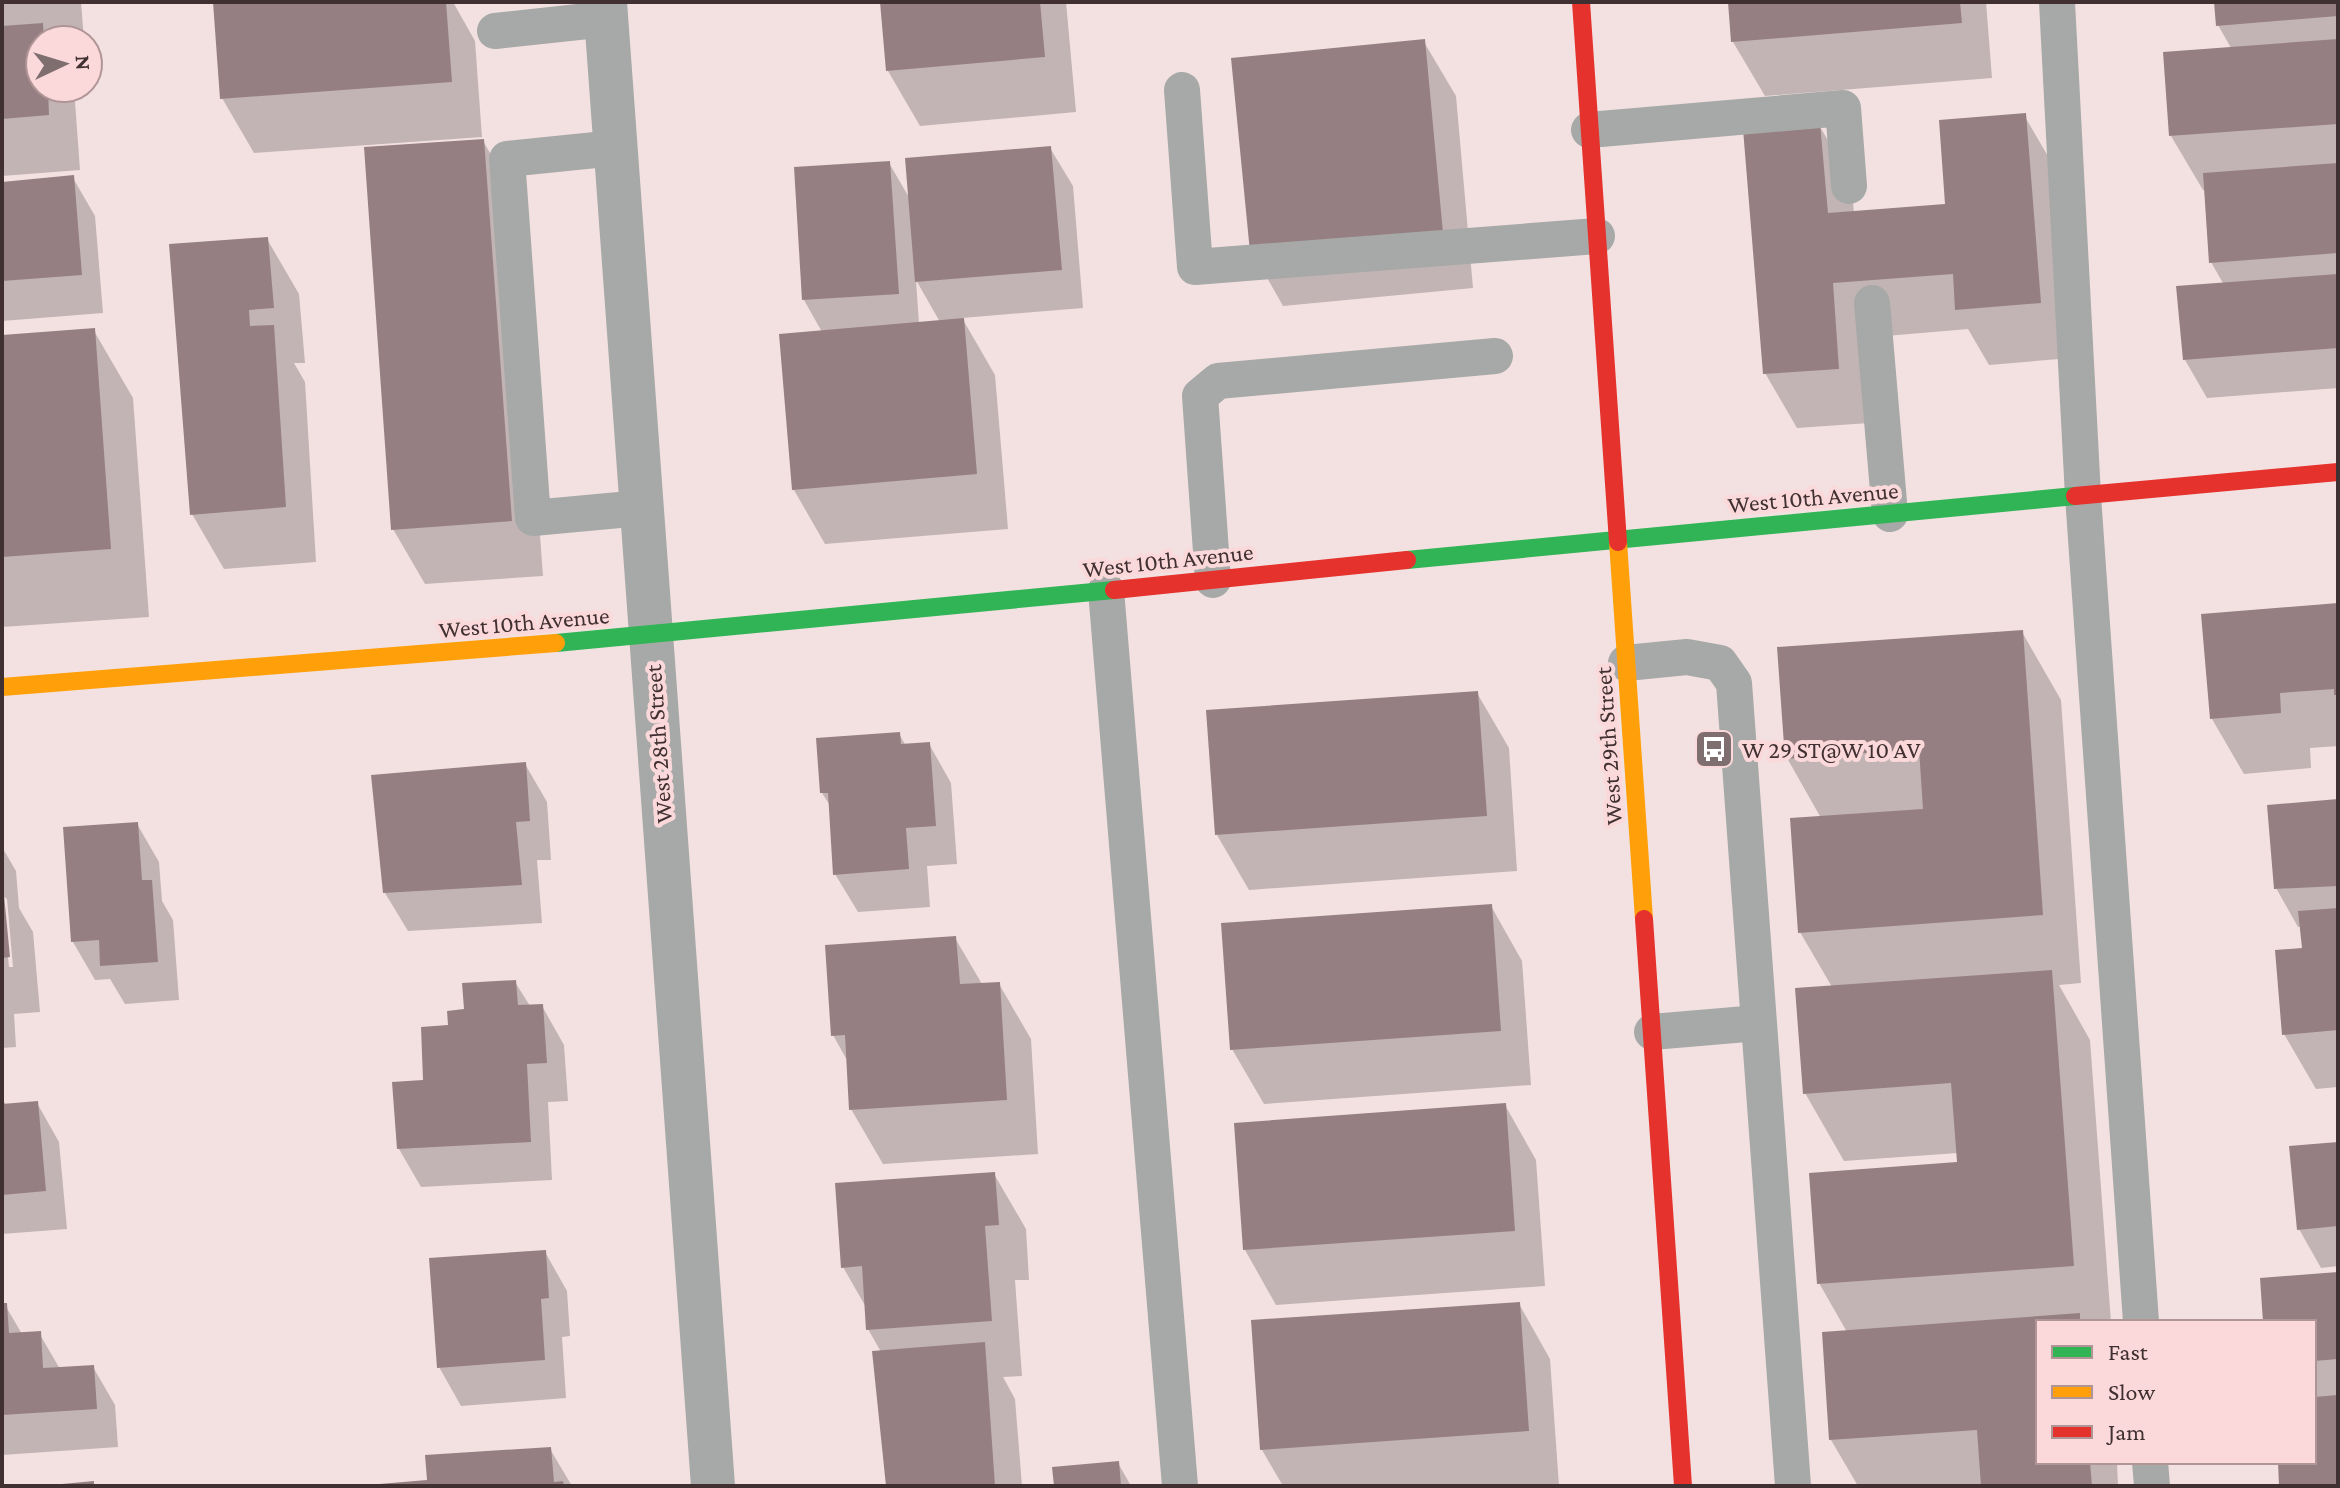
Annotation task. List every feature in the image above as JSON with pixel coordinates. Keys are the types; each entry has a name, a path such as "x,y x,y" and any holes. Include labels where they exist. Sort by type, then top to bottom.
{"street":[{"name":"West 29th Street","path":"1581,2 1683,1486"},
{"name":"West 28th Street","path":"606,11 713,1486"},
{"name":"West 10th Avenue","path":"2,687 650,636 1618,539 2338,472"}],"lane":[{"path":"2057,2 2083,496 2141,1320"},
{"path":"495,31 606,11"},
{"path":"1182,90 1195,267 1597,236"},
{"path":"1589,130 1843,108 1849,186"},
{"path":"615,148 507,159 533,518 641,508"},
{"path":"1872,303 1890,514"},
{"path":"1213,580 1200,396 1218,381 1495,356"},
{"path":"1106,590 1180,1486"},
{"path":"1626,663 1687,657 1720,663 1734,683 1793,1486"},
{"path":"1652,1032 1758,1023"},
{"path":"2150,1464 2152,1486"}],"building":[{"path":"213,2 446,2 452,82 220,99"},
{"path":"880,2 1040,2 1045,57 886,71"},
{"path":"1728,2 1960,2 1962,23 1731,42"},
{"path":"2214,2 2338,2 2338,16 2216,26"},
{"path":"24,24 24,104 49,104 49,115 2,119 2,26"},
{"path":"1425,39 1443,233 1250,252 1231,58"},
{"path":"2338,39 2338,124 2169,136 2163,52"},
{"path":"2026,113 2041,303 1955,310 1953,274 1833,283 1839,369 1763,374 1743,129 1820,123 1828,213 1945,204 1939,120"},
{"path":"484,139 512,521 391,530 364,147"},
{"path":"1051,146 1062,270 915,282 905,158"},
{"path":"890,161 899,294 802,300 794,167"},
{"path":"2338,163 2338,253 2209,263 2203,173"},
{"path":"74,175 82,275 2,281 2,182"},
{"path":"268,237 274,308 249,310 250,326 274,325 286,507 190,515 169,244"},
{"path":"2338,274 2338,348 2183,360 2176,286"},
{"path":"964,318 977,474 792,490 779,334"},
{"path":"95,328 111,549 2,557 2,335"},
{"path":"2338,603 2338,695 2334,695 2334,689 2280,693 2281,713 2210,719 2201,614"},
{"path":"2023,630 2043,915 1798,933 1790,818 1923,809 1919,749 1785,759 1777,647"},
{"path":"1478,691 1487,816 1215,835 1206,710"},
{"path":"900,732 901,744 930,742 936,826 906,828 909,869 833,875 828,793 820,793 816,738"},
{"path":"526,762 530,821 516,822 522,885 383,893 371,775"},
{"path":"2338,799 2338,886 2274,889 2267,805"},
{"path":"138,822 142,880 152,880 158,962 100,966 99,940 71,942 63,827"},
{"path":"2,895 10,957 2,958"},
{"path":"1492,904 1501,1031 1230,1050 1221,923"},
{"path":"2338,908 2338,1030 2282,1035 2275,950 2302,948 2298,911"},
{"path":"956,936 960,984 1000,982 1007,1100 849,1110 845,1035 831,1036 825,945"},
{"path":"2052,970 2074,1266 1817,1284 1809,1173 1957,1162 1951,1083 1803,1094 1795,988"},
{"path":"516,980 518,1005 543,1004 547,1063 527,1064 531,1142 397,1149 392,1082 423,1080 421,1027 448,1025 447,1011 464,1009 462,983"},
{"path":"38,1101 46,1191 2,1195 2,1104"},
{"path":"1506,1103 1515,1231 1243,1250 1234,1123"},
{"path":"2338,1142 2338,1226 2297,1230 2289,1146"},
{"path":"995,1172 999,1225 985,1226 992,1321 866,1330 862,1266 841,1268 835,1183"},
{"path":"546,1250 549,1298 541,1299 545,1360 437,1368 429,1258"},
{"path":"2338,1272 2338,1359 2316,1361 2316,1320 2263,1320 2260,1278"},
{"path":"1520,1302 1529,1431 1260,1450 1251,1320"},
{"path":"2,1303 7,1303 9,1333 41,1331 43,1368 94,1365 97,1409 2,1415"},
{"path":"2080,1313 2080,1320 2036,1320 2036,1464 2090,1464 2092,1486 1981,1486 1977,1430 1829,1440 1822,1332"},
{"path":"985,1342 995,1486 886,1486 872,1351"},
{"path":"2338,1395 2338,1485 2279,1486 2278,1464 2316,1464 2316,1397"},
{"path":"551,1447 554,1482 563,1481 564,1486 379,1484 427,1480 425,1455"},
{"path":"1119,1461 1121,1486 1054,1486 1052,1467"},
{"path":"94,1481 94,1486 62,1486 62,1484"}],"traffic: fast":[{"path":"1407,560 2075,496"},
{"path":"556,643 1114,590"}],"traffic: slow":[{"path":"1618,542 1644,919"},
{"path":"2,687 556,643"}],"traffic: jam":[{"path":"1581,2 1618,542"},
{"path":"2075,496 2338,472"},
{"path":"1114,590 1407,560"},
{"path":"1644,919 1683,1486"}],"place":[{"name":"W 29 ST@W 10 AV","path":"1714,749"}]}
